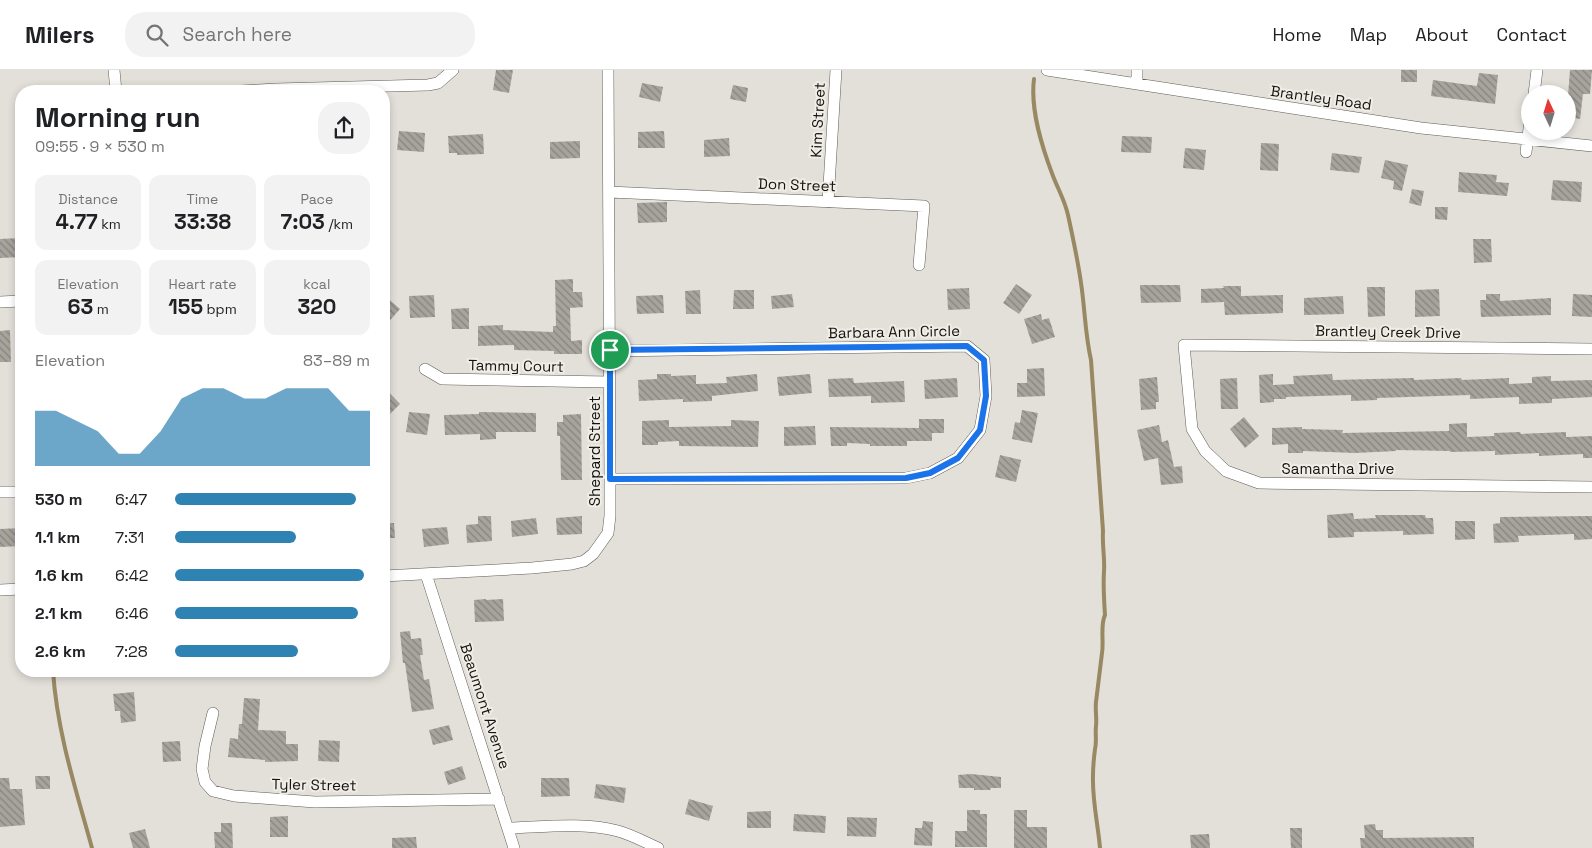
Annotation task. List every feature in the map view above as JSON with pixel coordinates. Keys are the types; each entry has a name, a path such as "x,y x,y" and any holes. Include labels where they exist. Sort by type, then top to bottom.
{"street":[{"path":"114,70 115,85"},
{"path":"390,87 438,83 453,70"},
{"name":"Shepard Street","path":"390,576 572,564 584,561 593,554 608,533 610,516 610,350 608,70"},
{"name":"Kim Street","path":"828,202 836,70"},
{"name":"Brantley Road","path":"1047,70 1421,128 1521,138"},
{"path":"1137,70 1137,83"},
{"path":"1535,85 1537,70"},
{"path":"1526,152 1528,140"},
{"name":"Brantley Road","path":"1537,140 1592,146"},
{"name":"Don Street","path":"609,192 924,206 919,265"},
{"path":"0,302 15,301"},
{"name":"Brantley Creek Drive","path":"1184,345 1592,349"},
{"name":"Samantha Drive","path":"1184,345 1192,428 1205,451 1226,471 1259,483 1592,487"},
{"name":"Barbara Ann Circle","path":"610,350 967,346 984,360 986,396 980,430 958,458 930,473 906,478 610,479"},
{"name":"Tammy Court","path":"425,369 442,379 609,382"},
{"path":"0,492 15,492"},
{"name":"Beaumont Avenue","path":"426,574 514,848"},
{"path":"0,590 15,589"},
{"name":"Tyler Street","path":"213,712 202,769 205,782 213,791 234,796 315,802 499,799"},
{"path":"508,828 557,826 609,829 621,832 658,848"}],"building":[{"path":"496,70 513,70 509,93 493,90"},
{"path":"1401,70 1417,70 1417,82 1401,82"},
{"path":"1570,70 1592,70 1590,94 1583,94 1580,119 1576,118 1576,85 1569,85"},
{"path":"1479,73 1498,75 1495,104 1431,96 1433,80 1477,86"},
{"path":"642,83 663,87 660,102 639,97"},
{"path":"733,85 748,88 746,102 730,99"},
{"path":"399,131 425,133 424,152 397,150"},
{"path":"664,131 665,148 638,148 638,132"},
{"path":"483,134 484,154 457,155 457,153 449,153 448,136"},
{"path":"1122,136 1152,137 1151,153 1121,152"},
{"path":"729,138 730,156 704,157 704,140"},
{"path":"580,141 580,158 550,159 550,142"},
{"path":"1261,143 1279,144 1278,171 1260,170"},
{"path":"1185,148 1206,150 1204,170 1183,168"},
{"path":"1332,153 1362,157 1359,173 1330,170"},
{"path":"1385,160 1408,165 1402,191 1393,189 1394,181 1381,178"},
{"path":"1459,172 1497,175 1496,182 1509,183 1507,196 1458,192"},
{"path":"1553,180 1582,182 1581,202 1551,200"},
{"path":"1412,189 1424,191 1421,206 1409,203"},
{"path":"667,202 667,222 638,223 637,203"},
{"path":"1435,207 1448,207 1447,220 1435,219"},
{"path":"15,238 15,257 0,258 0,239"},
{"path":"1473,239 1491,239 1492,262 1474,263"},
{"path":"573,279 573,292 582,292 583,307 570,308 571,341 582,340 582,354 554,354 554,351 514,350 514,345 478,346 478,326 503,325 503,330 553,332 553,326 556,326 555,280"},
{"path":"1016,284 1032,295 1019,314 1003,303"},
{"path":"1140,285 1180,285 1181,302 1141,303"},
{"path":"1223,286 1241,286 1241,296 1283,295 1283,313 1225,315 1224,302 1201,303 1201,289 1224,288"},
{"path":"1367,287 1385,287 1385,316 1368,317"},
{"path":"969,288 970,309 948,310 947,289"},
{"path":"1439,289 1440,316 1415,317 1415,290"},
{"path":"700,290 701,314 686,314 685,291"},
{"path":"734,290 754,290 754,309 733,309"},
{"path":"792,294 794,307 772,309 771,296"},
{"path":"1486,294 1500,294 1500,301 1551,298 1551,315 1481,317 1480,300 1486,300"},
{"path":"1573,294 1592,295 1592,317 1572,316"},
{"path":"434,295 435,317 410,318 409,296"},
{"path":"663,295 664,313 637,314 636,296"},
{"path":"1343,296 1344,314 1304,315 1304,298"},
{"path":"390,300 400,309 390,320"},
{"path":"469,308 469,329 452,329 451,309"},
{"path":"1041,314 1042,320 1049,318 1055,337 1032,344 1024,319"},
{"path":"10,330 11,362 0,362 0,331"},
{"path":"1044,368 1045,396 1017,397 1017,383 1027,383 1027,369"},
{"path":"657,374 671,374 671,376 696,375 696,384 727,383 726,377 757,374 758,391 712,396 712,401 683,402 683,399 639,401 638,380 657,379"},
{"path":"810,374 812,393 779,396 777,377"},
{"path":"1273,374 1273,385 1294,384 1293,376 1332,374 1333,380 1509,378 1509,384 1532,383 1532,377 1551,376 1551,381 1592,380 1592,397 1552,399 1552,403 1519,404 1519,397 1470,399 1470,395 1377,398 1377,400 1351,401 1351,395 1286,397 1286,399 1274,399 1274,402 1260,403 1259,375"},
{"path":"1157,377 1159,402 1156,402 1156,409 1141,410 1139,379"},
{"path":"853,378 854,383 904,381 905,402 871,403 871,396 829,397 828,379"},
{"path":"957,378 958,397 925,399 924,380"},
{"path":"1237,378 1238,409 1221,409 1220,379"},
{"path":"390,393 400,404 390,414"},
{"path":"1022,410 1038,413 1032,443 1012,439 1015,422 1020,423"},
{"path":"409,412 430,414 427,435 406,432"},
{"path":"479,412 536,413 536,432 496,432 496,439 480,440 480,434 445,435 444,415 479,414"},
{"path":"581,414 582,480 561,480 560,436 557,436 557,422 563,422 563,415"},
{"path":"1244,417 1259,436 1245,448 1230,429"},
{"path":"919,419 944,419 944,433 932,433 932,441 907,441 907,446 870,446 870,444 847,443 847,446 831,446 830,427 919,428"},
{"path":"669,420 669,427 731,426 731,420 759,421 758,447 679,446 679,441 658,442 658,445 642,445 642,421"},
{"path":"1467,423 1467,437 1494,436 1494,433 1520,432 1521,434 1566,432 1566,437 1592,436 1592,458 1583,458 1583,454 1495,455 1495,451 1396,450 1355,453 1303,451 1303,453 1288,453 1288,444 1272,445 1272,428 1302,427 1302,429 1343,430 1342,433 1449,431 1449,424"},
{"path":"1159,425 1162,442 1168,440 1174,467 1182,466 1183,483 1161,485 1158,458 1144,461 1137,430"},
{"path":"815,426 816,445 784,446 784,427"},
{"path":"1000,455 1021,460 1016,482 995,477"},
{"path":"1353,513 1354,519 1376,518 1375,515 1425,515 1426,518 1433,518 1434,534 1403,535 1403,531 1354,532 1354,537 1328,538 1327,515"},
{"path":"478,516 491,516 492,541 467,543 466,525 478,524"},
{"path":"582,516 582,534 557,535 556,518"},
{"path":"1592,516 1592,539 1574,540 1574,534 1518,536 1519,542 1494,543 1493,524 1500,523 1500,517"},
{"path":"536,518 538,534 512,537 511,521"},
{"path":"1455,521 1475,521 1475,539 1455,540"},
{"path":"390,523 394,523 395,538 390,538"},
{"path":"447,527 449,544 424,547 422,529"},
{"path":"15,528 15,546 0,547 0,529"},
{"path":"503,599 504,621 475,622 474,600"},
{"path":"410,631 411,639 421,638 423,655 420,655 424,680 429,679 434,709 412,712 405,663 403,663 400,632"},
{"path":"134,692 136,721 121,723 120,711 115,711 113,694"},
{"path":"244,698 260,699 258,730 286,731 286,744 298,744 298,761 265,762 265,760 228,757 230,738 238,739 239,724 242,724"},
{"path":"449,725 453,740 433,745 429,730"},
{"path":"319,740 340,741 339,762 318,761"},
{"path":"180,741 181,761 163,762 162,742"},
{"path":"462,766 466,779 448,785 444,772"},
{"path":"971,774 1001,777 1001,788 974,790 974,788 959,788 958,775"},
{"path":"35,776 50,776 50,789 36,789"},
{"path":"0,778 9,778 10,789 22,789 25,825 0,827"},
{"path":"541,778 569,778 570,796 541,797"},
{"path":"596,784 626,788 624,803 594,798"},
{"path":"689,799 713,806 709,821 685,814"},
{"path":"967,810 980,810 980,814 987,814 987,847 955,847 955,831 967,831"},
{"path":"1014,810 1027,810 1027,827 1047,827 1047,848 1014,848"},
{"path":"771,811 771,828 747,828 747,812"},
{"path":"794,814 826,816 825,833 793,831"},
{"path":"288,816 288,837 270,837 270,817"},
{"path":"847,817 877,818 876,837 847,836"},
{"path":"923,821 933,822 932,846 914,845 915,828 922,828"},
{"path":"221,823 232,823 233,848 215,848 214,832 221,832"},
{"path":"1375,824 1376,830 1383,830 1383,838 1474,837 1474,848 1361,848 1360,838 1365,838 1364,825"},
{"path":"1290,828 1302,828 1302,848 1291,848"},
{"path":"145,829 150,848 133,848 129,833"},
{"path":"1209,834 1210,848 1191,848 1190,835"},
{"path":"416,837 417,848 392,848 392,838"}],"waterway":[{"path":"1034,79 1035,116 1041,141 1067,210 1074,241 1091,360 1103,531 1105,615 1096,705 1096,743 1093,772 1093,794 1100,848"},
{"path":"54,677 63,739 92,848"}],"route":[{"path":"967,346 984,360 986,396 980,430 958,458 930,473 906,478 610,479 610,350 967,346"}]}
